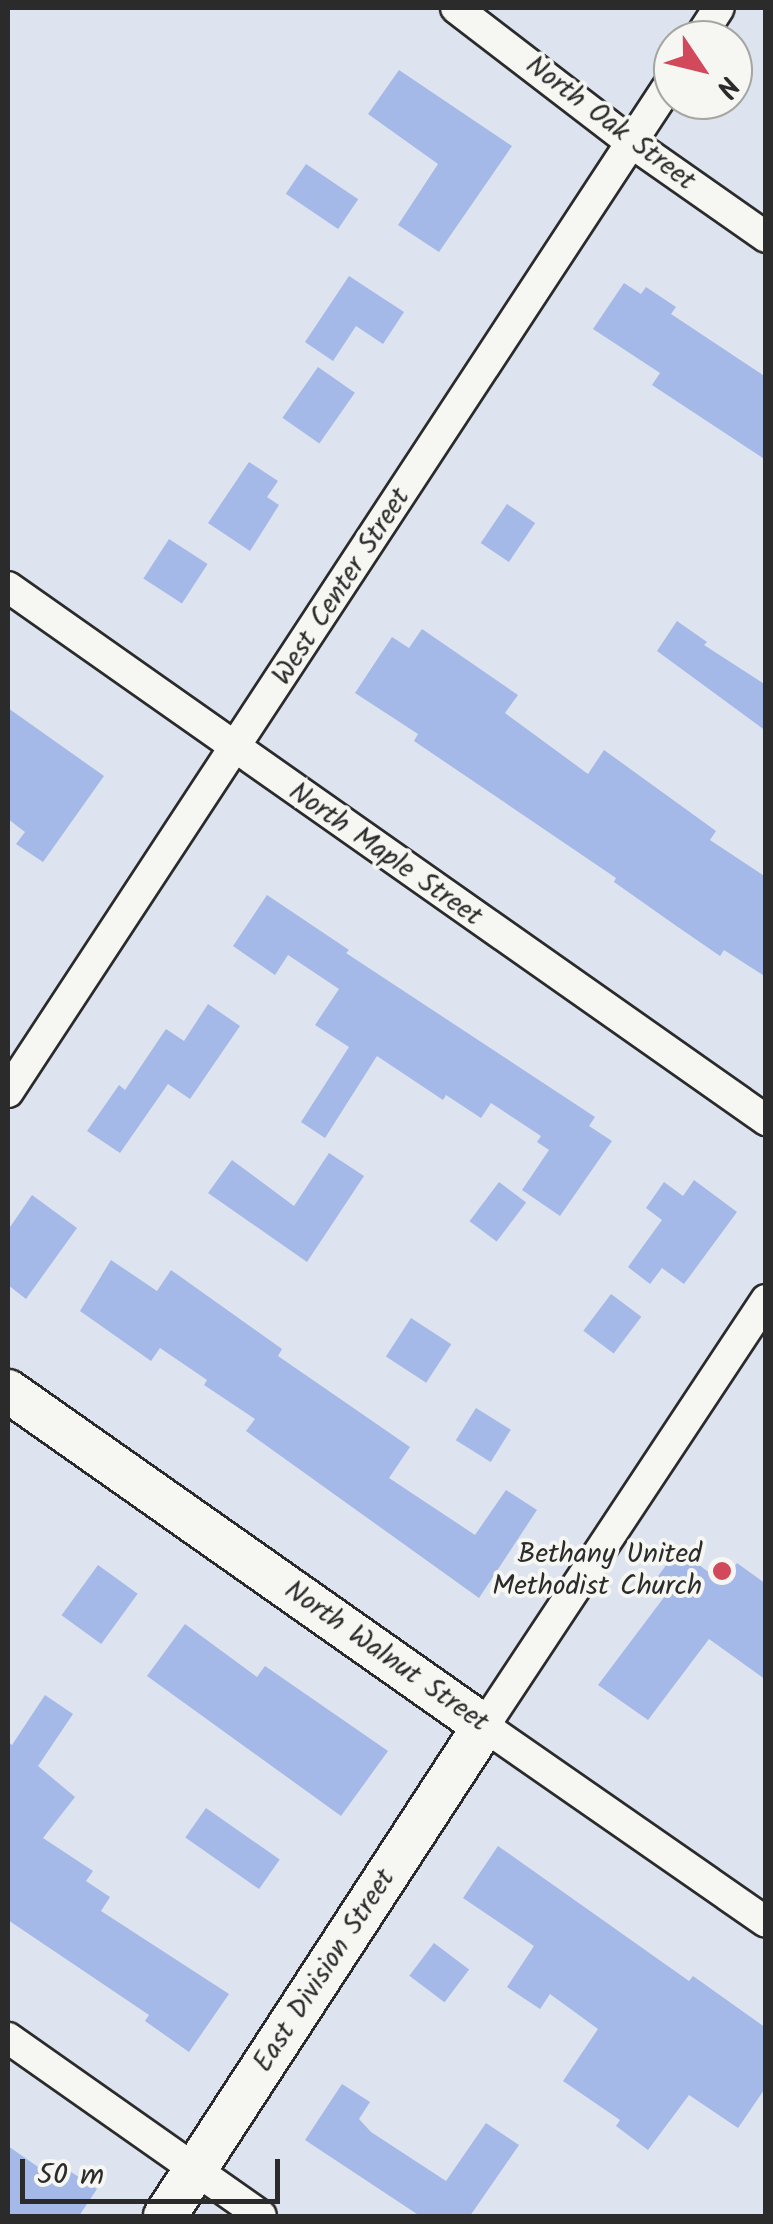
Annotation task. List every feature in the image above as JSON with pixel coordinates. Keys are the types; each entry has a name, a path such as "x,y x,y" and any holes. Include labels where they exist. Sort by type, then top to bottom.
{"street":[{"name":"North Oak Street","path":"456,8 632,143 766,237"},
{"name":"West Center Street","path":"8,1092 653,110"},
{"name":"North Maple Street","path":"8,587 766,1120"},
{"path":"484,1726 766,1300"},
{"name":"North Walnut Street","path":"8,1391 766,1922"},
{"name":"East Division Street","path":"165,2216 484,1726"},
{"path":"8,2038 260,2216"}],"building":[{"path":"399,70 512,146 439,252 398,225 438,164 368,114"},
{"path":"306,164 358,199 338,229 286,194"},
{"path":"349,276 404,312 383,344 356,326 333,361 305,342"},
{"path":"624,283 641,294 646,287 676,307 671,314 766,377 766,460 652,385 660,373 593,329"},
{"path":"318,367 355,393 319,444 282,418"},
{"path":"249,462 278,481 267,497 279,505 250,551 208,523"},
{"path":"507,504 535,523 509,562 481,543"},
{"path":"169,539 208,564 182,603 143,578"},
{"path":"677,621 707,642 704,645 766,685 766,731 657,651"},
{"path":"422,629 518,695 505,713 588,774 604,750 716,831 710,840 766,877 766,977 724,950 720,956 675,925 614,882 616,878 414,741 418,734 355,693 392,637 409,648"},
{"path":"8,708 104,776 43,862 16,844 25,832 8,819"},
{"path":"267,895 349,950 346,953 595,1117 589,1126 612,1141 560,1216 522,1190 549,1150 537,1142 541,1136 491,1103 481,1118 446,1095 443,1100 377,1056 325,1138 301,1122 349,1047 315,1025 339,989 288,955 275,975 233,946"},
{"path":"208,1004 240,1026 190,1099 168,1084 120,1153 87,1131 119,1085 125,1090 166,1029 184,1041"},
{"path":"329,1153 364,1176 307,1262 208,1193 232,1160 294,1206"},
{"path":"694,1180 737,1212 684,1284 662,1268 650,1284 628,1267 662,1220 646,1208 664,1182 683,1196"},
{"path":"499,1182 526,1202 497,1242 470,1221"},
{"path":"32,1195 77,1228 26,1299 8,1285 8,1230"},
{"path":"111,1260 157,1291 171,1270 282,1349 278,1356 410,1447 389,1478 475,1535 506,1490 537,1510 479,1598 246,1431 255,1419 204,1385 207,1380 160,1348 151,1361 80,1311"},
{"path":"611,1294 641,1317 614,1354 583,1331"},
{"path":"411,1318 451,1344 426,1383 386,1357"},
{"path":"476,1408 511,1430 491,1462 456,1440"},
{"path":"678,1549 723,1583 737,1563 766,1584 766,1680 709,1639 648,1720 598,1685 668,1592 653,1583"},
{"path":"98,1565 138,1594 101,1644 62,1615"},
{"path":"185,1624 257,1677 265,1666 388,1751 341,1816 147,1676"},
{"path":"45,1695 73,1714 38,1766 75,1797 43,1838 93,1871 86,1881 110,1897 101,1911 229,1994 189,2052 145,2021 149,2015 8,1920 8,1742 12,1745"},
{"path":"206,1808 280,1860 259,1889 185,1837"},
{"path":"498,1846 689,1981 693,1976 766,2028 766,2087 738,2128 689,2095 648,2150 616,2126 620,2120 563,2081 598,2029 550,1994 540,2009 507,1987 534,1946 463,1898"},
{"path":"434,1943 469,1969 444,2002 409,1976"},
{"path":"342,2084 370,2102 359,2119 371,2132 446,2181 486,2123 519,2145 470,2216 420,2216 305,2140"},
{"path":"8,2146 54,2178 62,2166 97,2189 79,2216 8,2216"}],"place":[{"name":"Bethany United Methodist Church","path":"722,1571"}]}
